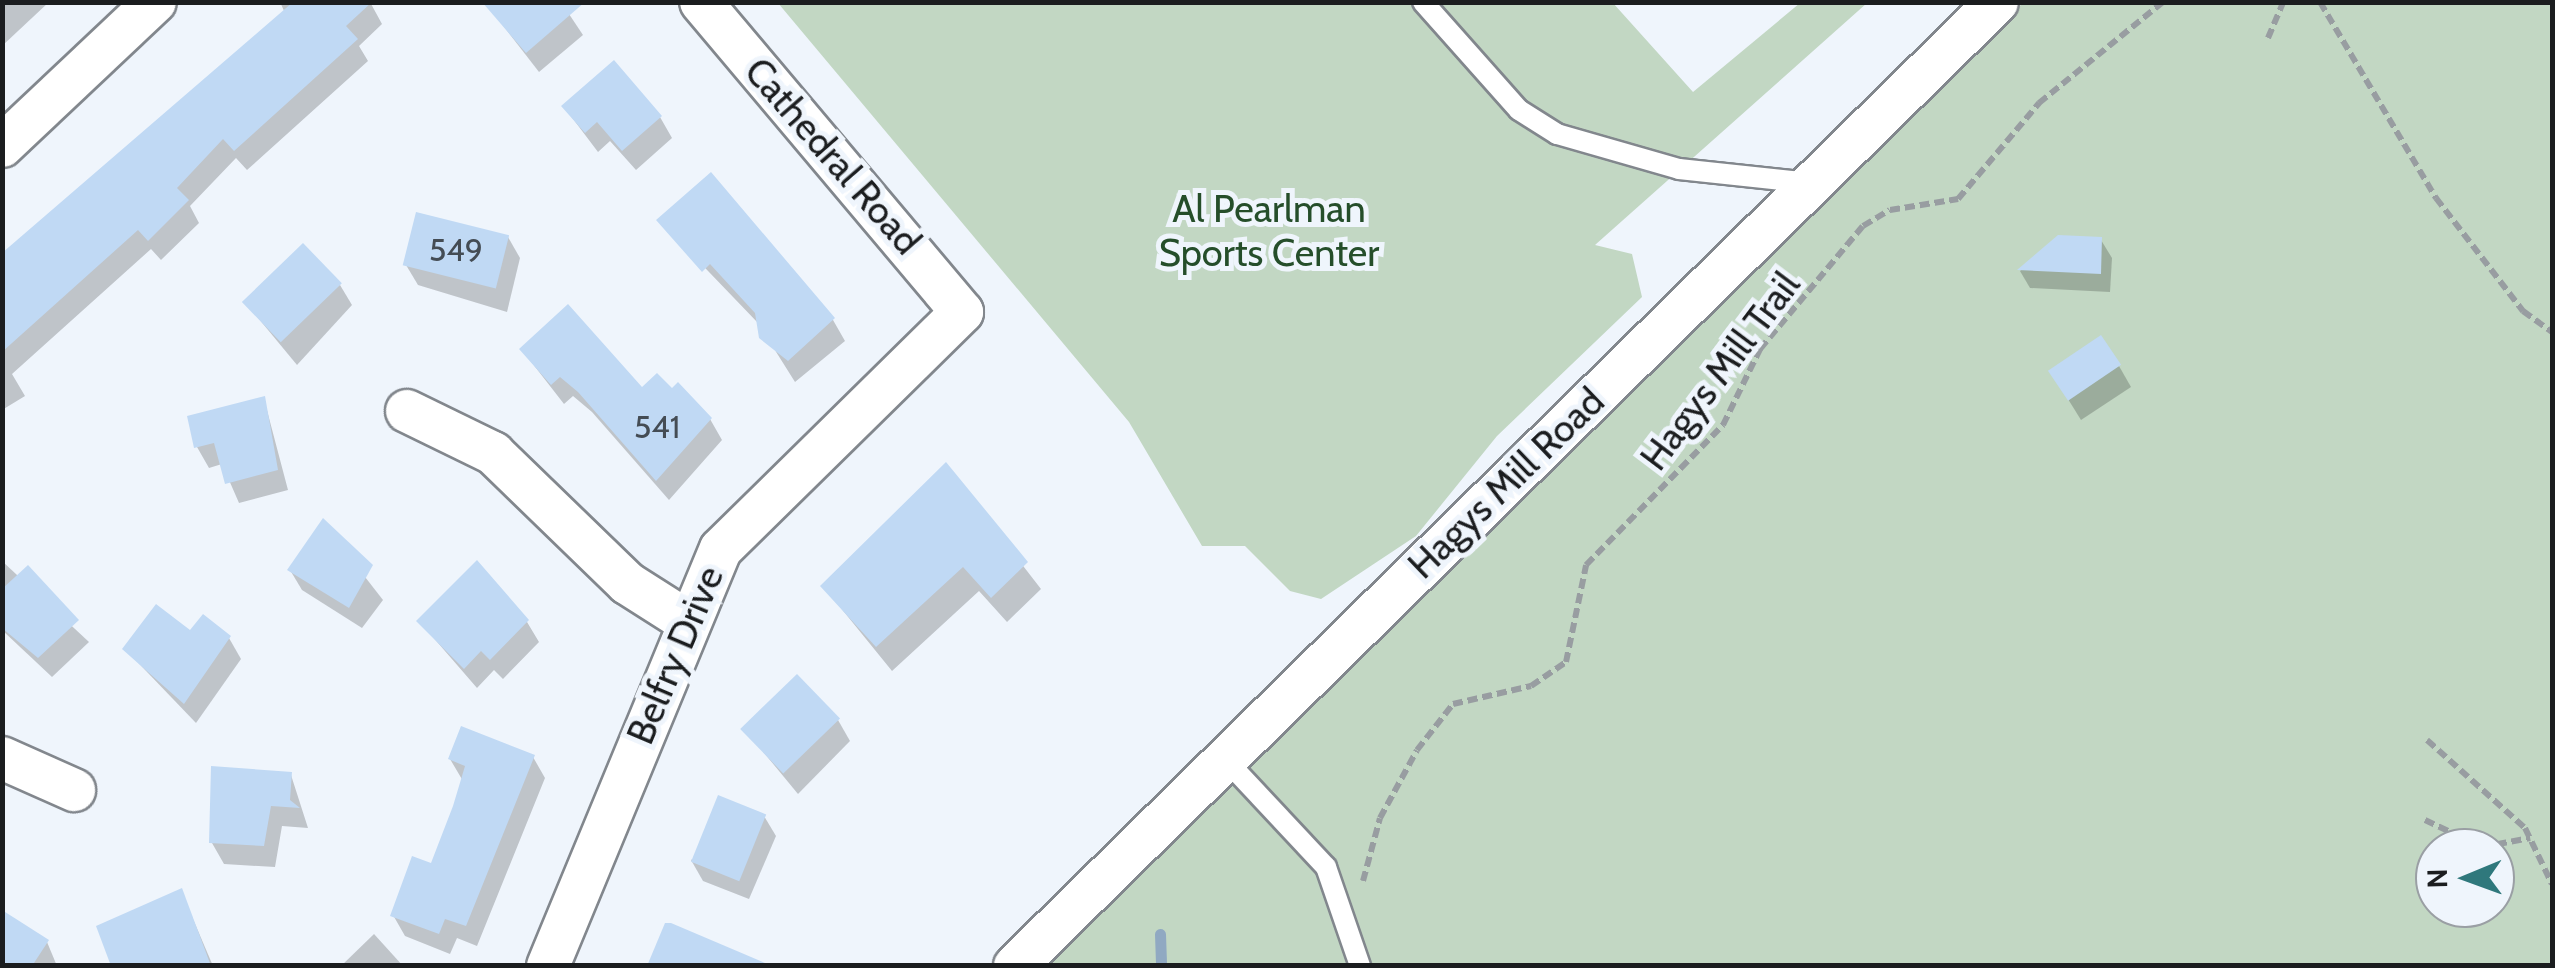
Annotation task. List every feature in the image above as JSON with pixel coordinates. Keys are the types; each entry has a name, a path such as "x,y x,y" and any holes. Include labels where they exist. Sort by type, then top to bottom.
{"street":[{"path":"2,146 155,2"},
{"name":"Cathedral Road","path":"701,2 962,312"},
{"name":"Hagys Mill Road","path":"1015,966 1997,2"},
{"name":"Belfry Drive","path":"548,966 685,620 737,531 958,324 962,312"},
{"path":"407,411 493,453 627,583 685,620"},
{"path":"2,758 74,790"}],"lane":[{"path":"1423,2 1519,110 1557,134 1679,170 1812,183"},
{"path":"1224,758 1307,840 1351,926 1360,966"}],"path":[{"name":"Hagys Mill Trail","path":"1351,926 1380,818 1417,750 1453,704 1531,686 1566,662 1586,565 1723,425 1760,349 1863,226 1890,210 1958,199 2040,102 2163,2"},
{"path":"2268,38 2283,2"},
{"path":"2320,2 2436,198 2524,311 2552,332"},
{"path":"2427,740 2496,796 2530,838 2552,884"},
{"path":"2424,820 2482,847 2530,838"}],"green space":[{"name":"Al Pearlman Sports Center","path":"778,3 1613,3 1693,92 1800,3 1867,3 1595,245 1632,254 1642,297 1497,436 1416,536 1321,599 1290,591 1245,546 1202,546 1129,422"},
{"path":"2023,3 2552,3 2552,965 1042,966"}],"building":[{"path":"293,2 372,2 346,26 358,39 234,151 223,139 177,188 189,200 148,241 138,230 2,352 2,253"},
{"path":"482,2 585,2 526,53"},
{"path":"614,60 662,116 622,151 597,122 585,133 561,106"},
{"path":"711,172 835,318 788,361 759,338 755,313 710,264 702,272 656,220"},
{"path":"416,212 509,235 496,289 403,265"},
{"path":"2058,235 2102,237 2101,274 2017,270"},
{"path":"303,243 342,283 281,342 242,302"},
{"path":"568,304 642,387 657,373 672,388 678,382 712,418 656,481 578,392 560,377 551,385 519,349"},
{"path":"2101,335 2121,365 2068,401 2048,371"},
{"path":"265,396 278,470 225,484 214,443 194,448 187,416"},
{"path":"946,462 1028,562 991,598 963,567 876,647 820,586"},
{"path":"323,518 373,565 349,608 287,570"},
{"path":"477,560 529,620 490,660 481,651 464,669 416,621"},
{"path":"28,565 79,620 38,658 2,628 2,589"},
{"path":"156,604 190,630 203,614 231,636 184,704 122,649"},
{"path":"797,674 840,719 783,773 740,729"},
{"path":"461,726 535,755 466,926 445,919 439,934 390,916 412,856 431,863 453,806 465,766 448,759"},
{"path":"211,766 292,772 290,800 300,808 271,806 264,846 209,843"},
{"path":"718,795 766,814 739,881 691,862"},
{"path":"182,888 211,966 111,966 96,926"},
{"path":"2,910 49,940 32,966 2,966"},
{"path":"665,923 671,923 772,966 647,966"}],"waterway":[{"path":"1160,934 1161,966"}]}
